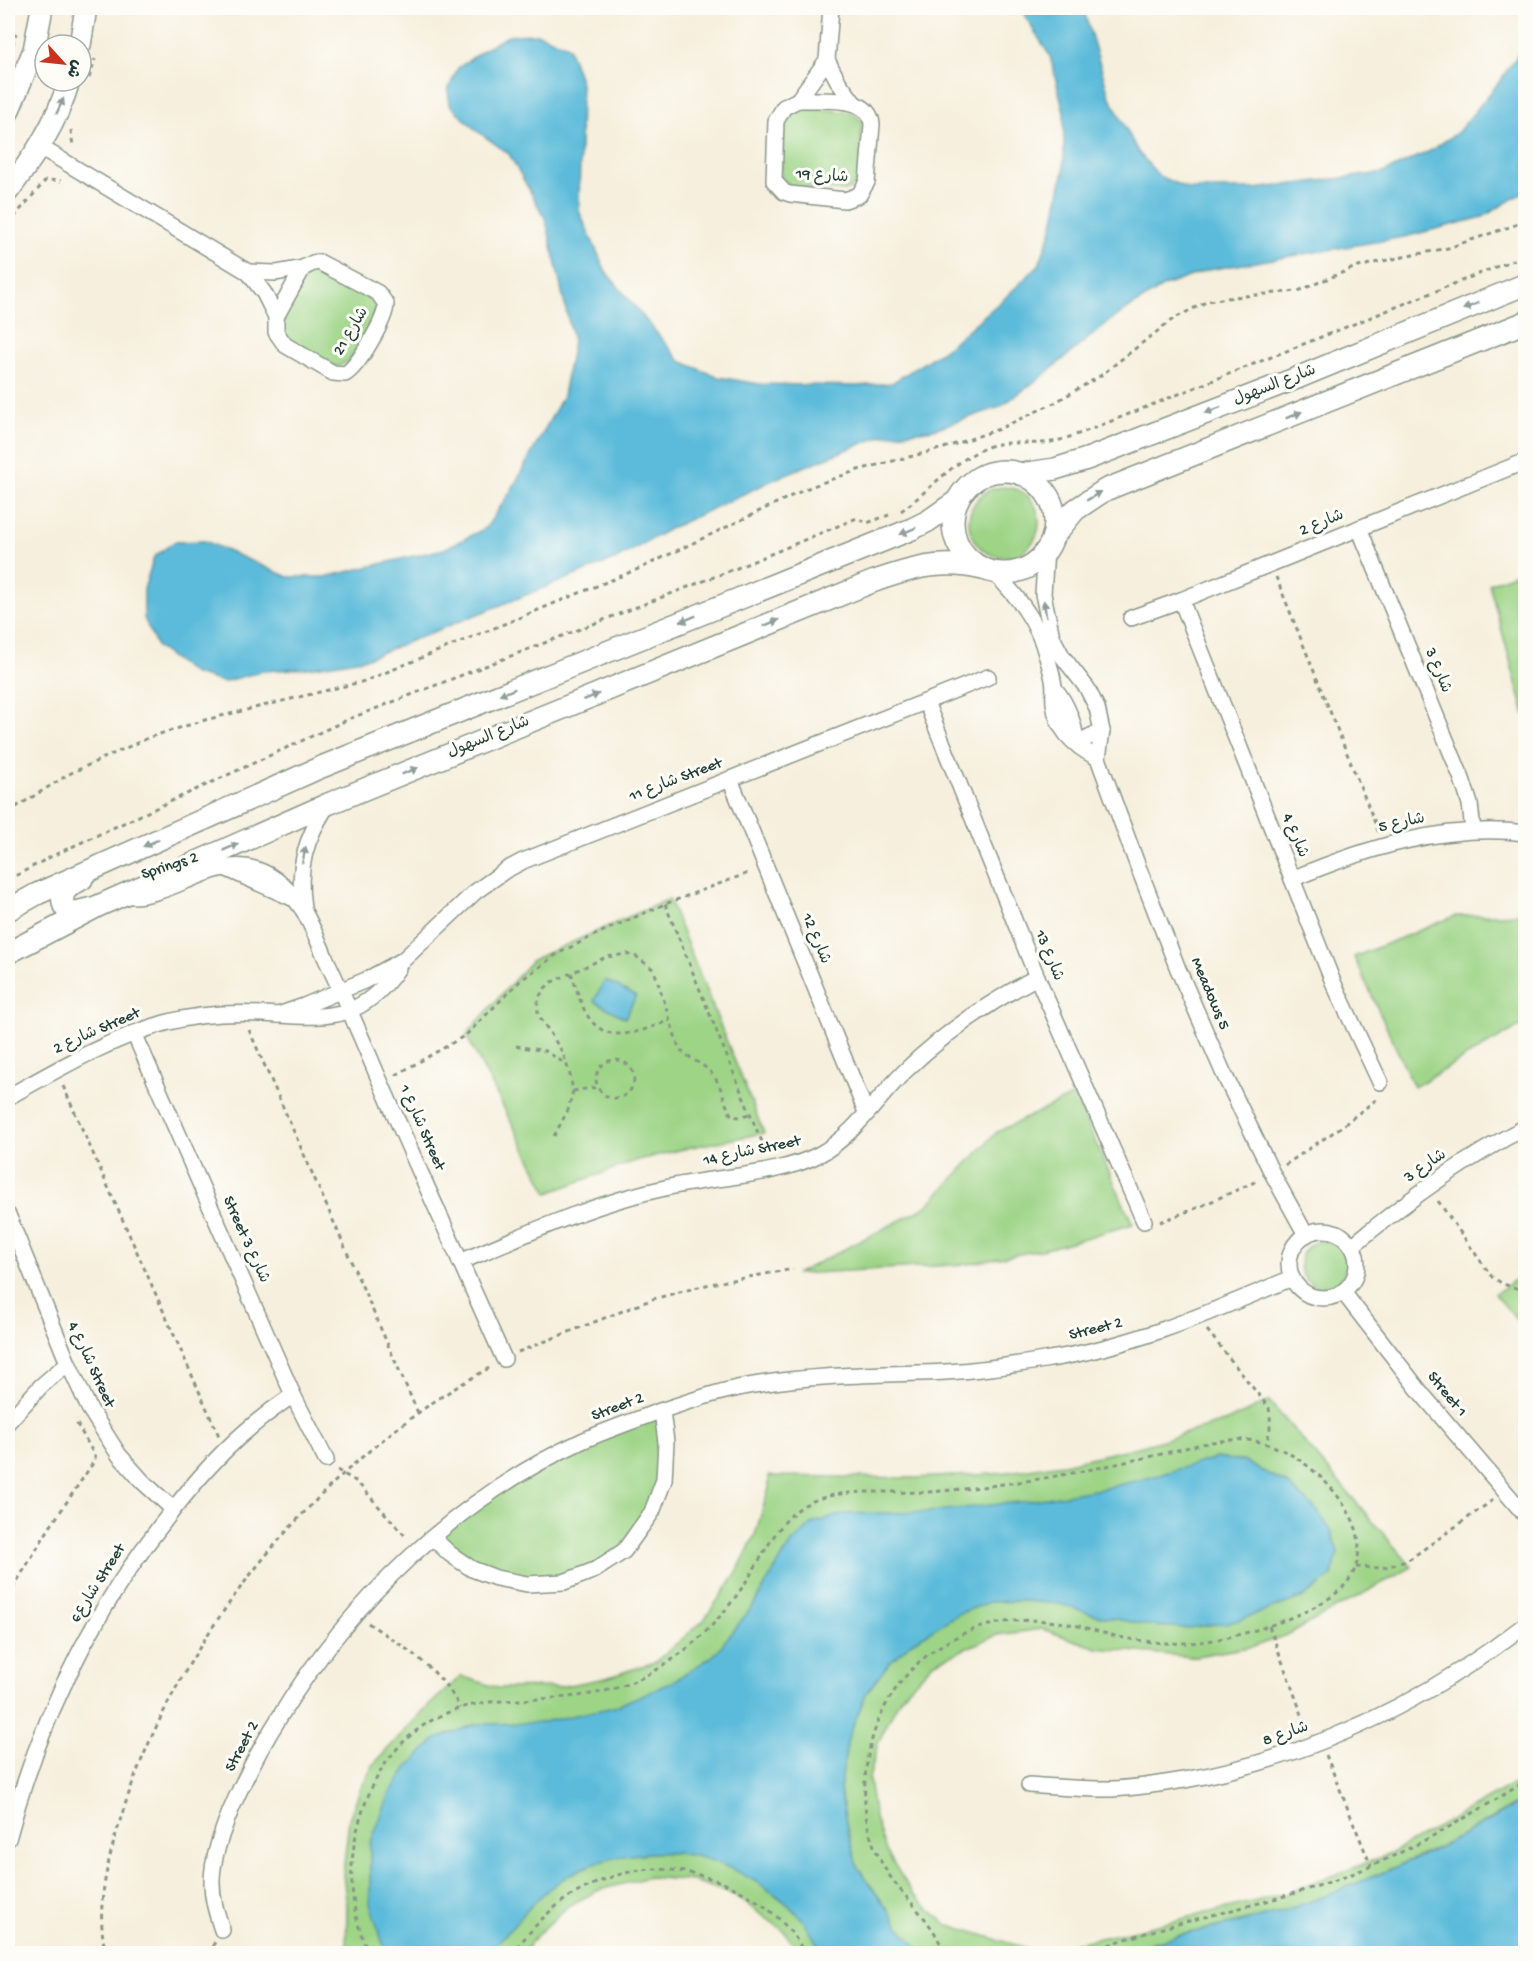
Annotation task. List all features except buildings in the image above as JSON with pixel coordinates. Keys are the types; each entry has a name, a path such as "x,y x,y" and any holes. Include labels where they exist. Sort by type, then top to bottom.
{"main road":[{"path":"8,112 34,50 42,8"},
{"path":"82,33 86,8"},
{"path":"8,191 40,147 65,93"},
{"name":"شارع السهول","path":"1021,474 1055,469 1088,459 1297,378 1526,284"},
{"name":"شارع السهول","path":"1050,544 1076,510 1105,490 1526,322"},
{"path":"1006,471 1021,474 1035,481 1046,492 1052,506 1055,521 1050,544 1036,562 1023,569 1008,573 988,570 970,560 960,547 954,532 953,516 958,500 966,488 978,478 1006,471"},
{"path":"8,910 37,894 319,768 912,529 958,500"},
{"name":"شارع السهول","path":"8,953 98,906 328,804 872,582 930,564 966,565 988,570"},
{"path":"98,906 74,912 68,910 62,899 68,888 108,862"}],"street":[{"path":"827,60 831,8"},
{"name":"شارع 19","path":"827,60 854,103 868,110 872,117 867,182 859,195 845,200 790,194 784,192 774,181 776,121 784,107 798,100 827,60"},
{"path":"798,100 854,103"},
{"name":"شارع 21","path":"40,147 249,272 264,293 276,317 276,332 285,345 333,373 345,374 354,366 384,317 386,304 378,293 325,264 313,262 303,268 276,273 249,272"},
{"path":"276,317 303,268"},
{"name":"شارع 2","path":"1131,618 1526,461"},
{"name":"شارع 3","path":"1359,528 1464,785 1470,804 1473,830"},
{"name":"Meadows 5","path":"1050,544 1043,594 1052,636 1062,656 1087,688 1097,708 1102,731 1098,758 1178,969 1222,1072 1272,1173 1306,1235"},
{"path":"988,570 1009,587 1033,622 1042,642 1055,689 1068,712 1076,743"},
{"name":"شارع 4","path":"1181,600 1333,982 1380,1082"},
{"name":"شارع 11 Street","path":"350,1011 363,1004 374,994 403,960 475,892 506,870 541,854 988,677"},
{"path":"1055,689 1079,679"},
{"name":"شارع 13","path":"926,702 1036,977 1144,1221"},
{"path":"1076,743 1102,731"},
{"path":"1076,743 1098,758"},
{"name":"شارع 12","path":"730,779 866,1112"},
{"path":"304,911 301,871 305,847 314,825 328,804"},
{"name":"شارع 5","path":"1292,879 1327,864 1384,846 1436,835 1473,830 1526,833"},
{"name":"Springs 2","path":"124,895 144,896 205,874 246,867 266,874 282,884 304,911"},
{"name":"شارع 1 Street","path":"304,911 504,1359"},
{"name":"شارع 11 Street","path":"341,991 403,960"},
{"name":"شارع 14 Street","path":"460,1262 559,1221 621,1200 664,1188 777,1168 819,1155 852,1129 906,1070 950,1032 998,998 1036,977"},
{"name":"شارع 2 Street","path":"278,1015 341,991"},
{"name":"شارع 2 Street","path":"8,1097 56,1070 134,1033 167,1023 200,1016 322,1017 350,1011"},
{"name":"Street شارع 3","path":"134,1033 293,1395 326,1460"},
{"name":"شارع 3","path":"1352,1246 1429,1187 1526,1126"},
{"name":"شارع 4 Street","path":"8,1215 68,1363 89,1408 119,1455 143,1482 173,1509"},
{"path":"1326,1230 1345,1238 1352,1246 1357,1258 1356,1270 1352,1282 1343,1292 1334,1296 1314,1297 1305,1293 1292,1278 1289,1266 1291,1254 1297,1243 1306,1235 1326,1230"},
{"name":"Street 2","path":"222,1930 214,1906 211,1880 215,1855 244,1782 268,1736 301,1683 354,1614 418,1551 473,1506 543,1461 609,1430 727,1390 791,1379 951,1371 1052,1359 1121,1343 1197,1318 1292,1278"},
{"name":"Street 1","path":"1343,1292 1422,1394 1526,1516"},
{"path":"8,1422 40,1386 68,1363"},
{"name":"شارع6 Street","path":"8,1839 31,1760 52,1708 76,1657 120,1580 173,1509 225,1448 253,1423 293,1395"},
{"path":"433,1538 471,1569 496,1578 527,1584 564,1582 595,1570 624,1551 652,1512 664,1479 666,1443 662,1411"},
{"name":"شارع 8","path":"1029,1785 1108,1789 1159,1784 1260,1763 1317,1744 1410,1700 1455,1674 1526,1624"}],"path":[{"path":"8,60 17,27"},
{"path":"8,812 71,773 150,737 205,720 365,681 644,567 810,487 858,470 944,448 999,429 1100,376 1173,320 1208,302 1234,297 1298,291 1378,262 1448,248 1526,219"},
{"path":"8,880 52,856 349,719 737,568 857,518 867,523 902,511 961,461 986,447 1014,442 1060,441 1526,255"},
{"path":"1271,564 1384,846"},
{"path":"1526,598 1521,608 1520,619 1521,630 1526,637"},
{"path":"381,1083 466,1035 520,981 576,943 665,904 766,867"},
{"path":"665,904 750,1114 777,1168"},
{"path":"554,1136 568,1110 573,1091 566,1064 556,1040 539,1016 537,1007 539,997 552,982 606,957 627,954 637,957 654,970 679,1048 712,1073 732,1116 740,1118 750,1114"},
{"path":"571,973 586,1013 602,1029 612,1033 635,1033 670,1020"},
{"path":"243,1015 418,1413"},
{"path":"516,1046 545,1051 566,1064"},
{"path":"573,1091 597,1088 608,1098 622,1097 629,1094 633,1087 633,1072 623,1062 608,1062 597,1072 597,1088"},
{"path":"56,1070 225,1448"},
{"path":"1429,1187 1492,1277 1503,1284 1526,1291"},
{"path":"106,1953 102,1904 110,1861 133,1781 164,1712 198,1651 249,1577 300,1517 345,1473 418,1413 504,1359 532,1345 652,1299 710,1284 793,1269"},
{"path":"1197,1318 1269,1408 1270,1432 1266,1443"},
{"path":"8,1596 50,1527 95,1460 77,1421 78,1416 89,1408"},
{"path":"370,1953 363,1941 357,1920 353,1893 352,1864 355,1835 374,1781 389,1756 409,1735 433,1719 460,1708 486,1703 579,1697 613,1689 645,1677 674,1659 701,1637 725,1612 739,1593 788,1518 801,1507 816,1499 832,1494 929,1492 1009,1484 1088,1470 1218,1442 1250,1440 1266,1443 1304,1464 1328,1485 1348,1511 1357,1528 1360,1547 1356,1567 1347,1583 1334,1595 1318,1604 1269,1626 1222,1639 1187,1643 1152,1642 1055,1622 1025,1620 996,1622 967,1632 940,1646 915,1665 894,1689 880,1715 868,1754 865,1804 868,1826 883,1867 930,1924 939,1938 944,1953"},
{"path":"326,1460 331,1466 357,1482 418,1551"},
{"path":"1356,1567 1382,1568 1407,1561 1504,1492"},
{"path":"354,1614 427,1664 447,1684 460,1708"},
{"path":"1083,1953 1164,1926 1288,1896 1371,1866 1455,1823 1526,1781"},
{"path":"511,1953 554,1907 576,1893 599,1881 624,1873 650,1869 678,1871 706,1877 733,1887 774,1914 805,1953"}],"green space":[{"path":"799,108 852,112 862,121 859,177 851,188 843,191 792,187 781,178 784,120 793,110"},
{"path":"319,269 368,295 375,306 375,315 349,361 337,367 286,340 281,321 307,275"},
{"path":"1011,487 1024,493 1033,502 1037,508 1039,522 1037,536 1029,547 1018,555 997,557 979,547 971,536 969,515 979,497 990,489"},
{"path":"1525,569 1525,715 1489,584"},
{"path":"669,899 764,1133 638,1160 548,1193 466,1035 532,960"},
{"path":"1525,914 1525,1023 1414,1087 1354,957 1455,916"},
{"path":"1074,1095 1133,1224 1050,1248 969,1264 796,1274 926,1207 997,1132"},
{"path":"1323,1241 1339,1248 1346,1264 1339,1280 1323,1287 1307,1280 1300,1264 1307,1248"},
{"path":"1525,1273 1525,1330 1495,1294"},
{"path":"1269,1401 1412,1567 1287,1635 1255,1646 1191,1657 1097,1648 1042,1629 997,1635 933,1663 900,1698 878,1743 869,1779 875,1818 886,1851 912,1893 946,1924 1036,1951 1124,1933 1285,1894 1390,1854 1525,1776 1525,1799 1458,1838 1319,1899 1269,1915 1153,1942 1129,1953 799,1953 784,1931 734,1895 694,1881 649,1877 599,1890 568,1906 530,1942 525,1953 346,1954 347,1907 343,1874 349,1819 360,1790 374,1764 425,1709 461,1676 498,1688 558,1687 606,1678 655,1662 703,1621 735,1576 755,1535 769,1488 769,1476 915,1478 994,1474 1063,1464 1142,1446 1227,1421"},
{"path":"662,1411 664,1480 624,1551 564,1582 496,1578 433,1538 473,1506 619,1426"}],"water":[{"path":"1020,8 1083,8 1109,95 1138,152 1159,176 1188,189 1254,189 1383,173 1430,151 1458,132 1500,81 1525,44 1525,191 1483,217 1404,237 1208,270 1164,286 1112,319 1044,375 1000,407 934,429 881,436 786,474 671,528 616,559 368,658 309,668 263,671 223,682 194,674 157,647 144,618 144,589 154,557 174,542 205,541 288,577 325,577 444,549 486,528 511,491 563,396 573,341 546,220 509,154 477,131 450,105 448,90 458,68 510,35 539,34 568,46 581,83 579,211 606,272 680,361 718,377 759,384 857,386 892,383 944,350 1006,297 1039,265 1052,229 1064,170 1064,112 1050,56"},
{"path":"605,980 636,996 625,1018 594,1001"},
{"path":"1215,1458 1243,1461 1286,1483 1316,1509 1332,1532 1338,1553 1332,1576 1304,1597 1237,1621 1189,1628 1152,1626 1100,1616 1060,1604 1025,1601 990,1602 958,1614 912,1642 890,1662 867,1692 848,1738 840,1789 847,1828 857,1866 903,1931 923,1953 822,1953 801,1918 790,1906 760,1884 726,1866 690,1855 674,1853 644,1853 613,1858 570,1875 538,1899 487,1953 390,1953 383,1944 370,1904 370,1844 390,1793 408,1767 436,1739 476,1724 538,1723 614,1707 672,1682 713,1656 753,1606 789,1546 813,1523 843,1514 928,1512 1028,1501 1101,1489 1152,1477"},
{"path":"1525,1799 1525,1953 1129,1953 1163,1940 1251,1920 1319,1898 1388,1871 1468,1833"}]}
